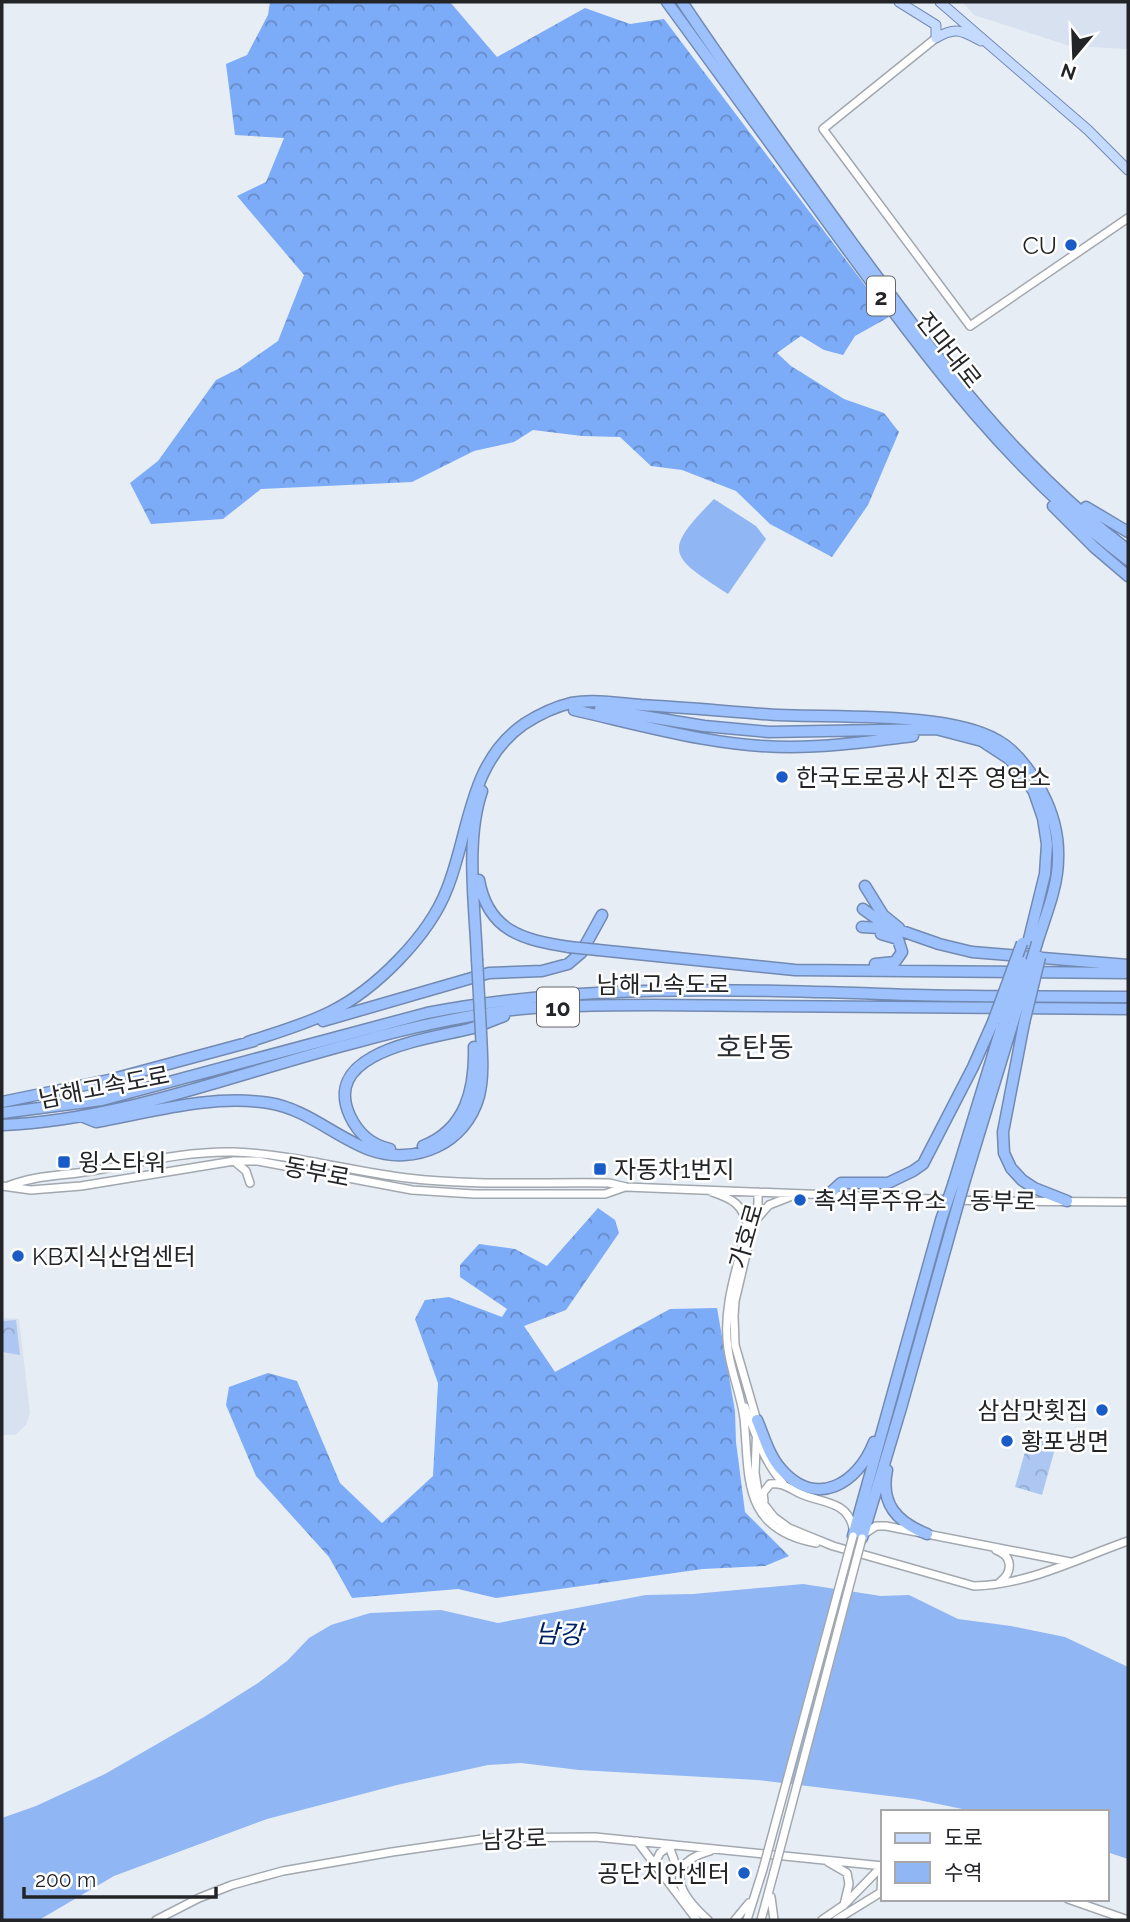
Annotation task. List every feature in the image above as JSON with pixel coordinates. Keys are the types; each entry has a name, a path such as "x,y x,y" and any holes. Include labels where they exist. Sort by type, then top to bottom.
{"highway":[{"name":"진마대로","path":"667,2 941,376 1026,471 1128,560"},
{"name":"진마대로","path":"682,2 735,82 964,391 1058,492 1128,550"},
{"path":"1008,441 1020,446 1089,510 1128,533"},
{"path":"1026,471 1035,488 1094,547 1128,576"},
{"path":"248,1042 311,1020 348,1002 365,990 419,938 431,922 448,887 470,803 494,755 514,732 540,715 570,704 618,703 771,715 902,720 954,725 996,739 1006,746 1035,778 1044,795 1056,830 1059,860 888,1407 858,1537"},
{"path":"474,959 475,824 479,797 489,773 511,742 540,720 573,710 606,709 704,726 769,732 936,729 982,741 1008,758 1028,781 1040,805 1047,844 1042,909"},
{"path":"81,1116 96,1122 215,1102 266,1103 301,1113 371,1150 393,1155 415,1155 434,1149 451,1139 471,1116 479,1098 482,1076 468,839 478,788"},
{"path":"475,824 481,887 485,901 495,917 511,932 529,940 569,947 795,970 1128,972"},
{"path":"867,893 883,915 907,933"},
{"path":"863,909 891,929"},
{"path":"2,1102 108,1080 489,973 542,971 568,964 581,953 602,915"},
{"path":"795,970 828,964 885,965 895,962 901,956 901,946 896,937 861,930 891,929 972,952 1128,965"},
{"path":"1032,943 1008,1022 1004,1153 1011,1168 1026,1182 1067,1201"},
{"name":"남해고속도로","path":"2,1113 102,1100 427,1013 528,997 580,993 766,990 1128,997"},
{"name":"남해고속도로","path":"2,1125 81,1116 174,1095 365,1040 475,1015 522,1009 616,1005 1128,1009"},
{"path":"478,1033 469,1100 461,1116 443,1135 415,1149 401,1149 386,1148 361,1133 348,1112 345,1095 354,1072 368,1058 402,1045 473,1028 522,1009"},
{"path":"828,1195 841,1183 888,1183 923,1164 973,1067 1008,1022"},
{"path":"927,1534 900,1520 887,1496 885,1481 947,1221"},
{"path":"757,1420 772,1457 790,1478 804,1486 834,1488 845,1483 864,1462 888,1407"},
{"path":"858,1537 901,1408"}],"main road":[{"path":"899,2 907,9 999,51"},
{"path":"940,2 1088,130 1128,170"},
{"path":"930,19 936,24 936,38"},
{"path":"936,38 947,31 956,30"}],"street":[{"path":"936,38 823,130 970,326 1128,218"},
{"name":"동부로","path":"5,1186 29,1178 85,1172 198,1153 234,1152 308,1160 408,1178 462,1182 609,1183 626,1187 983,1201 1128,1202"},
{"path":"234,1161 246,1171 250,1183"},
{"name":"동부로","path":"5,1186 31,1190 81,1186 234,1161 258,1161 425,1191 474,1194 605,1194 626,1187"},
{"path":"705,1189 732,1199 740,1206 750,1225 769,1205 800,1193"},
{"name":"가호로","path":"758,1192 735,1301 735,1345 757,1420 756,1487 764,1506 774,1517 789,1528 834,1546 974,1586 997,1584 1074,1563 1128,1541"},
{"name":"가호로","path":"750,1225 727,1311 727,1346 744,1416 749,1483 760,1511 785,1533 834,1546"},
{"path":"736,1383 770,1469 785,1485 803,1495 837,1505 850,1517 858,1537 761,1920"},
{"path":"774,1517 763,1493 770,1484 785,1485"},
{"path":"747,1920 858,1537 876,1526 1074,1563"},
{"path":"975,1543 1001,1552 1010,1562 1010,1571 1006,1578 997,1584"},
{"name":"남강로","path":"156,1920 232,1885 318,1863 489,1839 595,1838 881,1866"},
{"path":"637,1841 697,1920"},
{"path":"655,1863 660,1853 669,1846 682,1887 708,1920"},
{"path":"679,1875 681,1867 692,1856 712,1850"},
{"path":"655,1863 664,1859 670,1862 679,1875"},
{"path":"825,1860 847,1873 849,1885 844,1905"},
{"path":"822,1920 844,1905 881,1868"},
{"path":"771,1885 774,1920"},
{"path":"735,1920 743,1912 757,1887"},
{"path":"836,1920 881,1893"},
{"path":"1074,1901 1128,1920"}],"shaded area":[{"path":"962,2 1128,2 1128,49 1070,46 974,15"},
{"path":"2,1318 19,1319 30,1413 26,1425 15,1435 2,1435"}],"green space":[{"path":"270,2 450,2 497,57 585,8 630,24 664,19 889,317 855,336 843,355 824,350 801,336 777,353 791,366 844,399 884,413 899,432 868,505 832,557 770,524 736,491 682,470 651,466 620,437 533,430 514,442 474,451 412,482 261,489 223,519 151,524 130,483 158,461 216,380 238,369 278,341 304,275 237,196 266,182 284,138 235,135 226,64 247,55 268,15"},
{"path":"598,1208 615,1220 619,1233 566,1310 524,1326 555,1372 670,1309 717,1308 735,1411 745,1512 789,1556 765,1566 703,1569 496,1598 458,1589 352,1598 329,1557 256,1476 226,1405 229,1387 268,1373 297,1381 340,1483 382,1523 433,1476 438,1383 415,1319 425,1300 449,1297 502,1317 507,1309 460,1277 460,1265 479,1244 515,1249 547,1266"},
{"path":"16,1320 20,1355 2,1352 2,1321"},
{"path":"1031,1431 1058,1438 1042,1495 1015,1487"}],"water":[{"path":"714,499 756,526 766,539 728,594 694,571 679,552 680,542 686,531"},
{"name":"남강","path":"803,1584 881,1596 909,1595 958,1619 1065,1637 1128,1667 1128,1859 1109,1853 1109,1810 967,1810 914,1799 757,1780 579,1770 521,1763 488,1765 397,1785 267,1819 114,1876 39,1920 2,1920 2,1818 36,1806 105,1774 204,1717 258,1683 287,1661 309,1638 331,1625 370,1613 441,1610 498,1623 646,1595 693,1594"}],"place":[{"name":"CU","path":"1071,245"},
{"name":"한국도로공사 진주 영업소","path":"782,777"},
{"name":"윙스타워","path":"64,1162"},
{"name":"자동차1번지","path":"600,1169"},
{"name":"촉석루주유소","path":"800,1200"},
{"name":"KB지식산업센터","path":"18,1256"},
{"name":"삼삼맛횟집","path":"1102,1410"},
{"name":"황포냉면","path":"1007,1441"},
{"name":"공단치안센터","path":"744,1873"}],"district":[{"name":"호탄동","path":"755,1047"}]}
